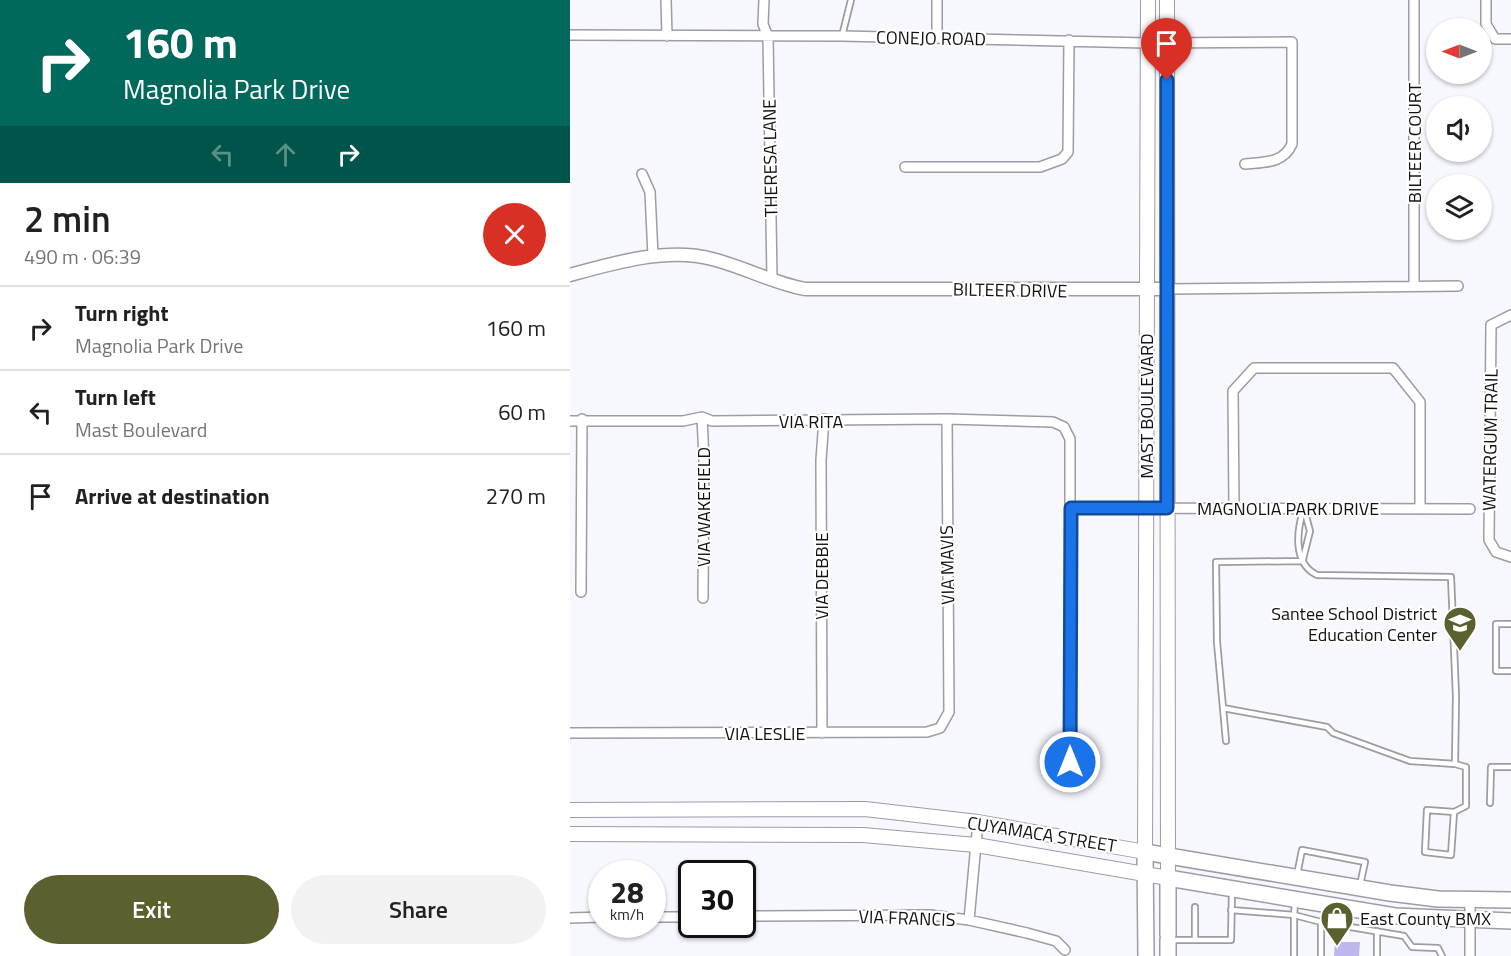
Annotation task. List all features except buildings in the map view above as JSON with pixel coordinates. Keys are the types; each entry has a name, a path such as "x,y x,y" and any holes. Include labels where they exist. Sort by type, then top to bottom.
{"main road":[{"name":"MAST BOULEVARD","path":"1146,956 1148,0"},
{"name":"MAST BOULEVARD","path":"1167,0 1168,944"},
{"name":"CUYAMACA STREET","path":"570,810 865,809 978,822 1145,852 1429,898 1511,900"},
{"name":"CUYAMACA STREET","path":"570,834 863,835 976,845 1395,916 1511,921"}],"street":[{"path":"666,0 667,36"},
{"name":"THERESA LANE","path":"764,0 764,24 768,37 772,278"},
{"path":"936,0 937,38"},
{"name":"BILTEER COURT","path":"1414,0 1414,286"},
{"path":"1486,0 1486,24 1491,32 1496,39 1511,39"},
{"name":"CONEJO ROAD","path":"570,35 842,36 1147,43 1292,42 1292,144 1286,154 1275,161 1245,164"},
{"path":"905,166 1040,167 1062,159 1068,152 1069,40"},
{"path":"642,174 650,192 653,256"},
{"name":"BILTEER DRIVE","path":"570,275 653,256 710,258 794,287 828,290 1458,286"},
{"name":"WATERGUM TRAIL","path":"1511,315 1491,325 1489,540 1496,552 1511,557"},
{"path":"1234,508 1233,391 1254,368 1393,368 1420,402 1420,508"},
{"name":"VIA RITA","path":"570,421 582,419 683,421 702,417 712,421 947,419 1053,422 1064,427 1070,439 1071,508"},
{"name":"VIA WAKEFIELD","path":"702,417 703,598"},
{"path":"581,592 582,419"},
{"name":"VIA DEBBIE","path":"822,733 821,460 824,419"},
{"name":"VIA MAVIS","path":"947,419 949,712"},
{"path":"1059,782 1070,762 1071,508"},
{"name":"MAGNOLIA PARK DRIVE","path":"1071,508 1470,509"},
{"name":"VIA LESLIE","path":"570,733 931,732 943,724 949,712"},
{"path":"969,920 978,822"},
{"path":"1470,900 1470,956"},
{"name":"VIA FRANCIS","path":"756,916 930,915 969,920 1056,941 1065,950"},
{"path":"570,918 588,917"}],"lane":[{"path":"842,36 851,0"},
{"path":"1304,508 1297,531 1303,561 1317,575 1451,577 1456,696 1455,764"},
{"path":"1303,561 1310,531 1304,508"},
{"path":"1226,741 1217,642 1216,562 1303,561"},
{"path":"1511,624 1496,624 1496,671 1511,671"},
{"path":"1223,708 1327,727 1333,733 1410,761 1455,764 1466,767 1466,806 1454,812 1427,810 1425,852 1451,855 1454,812"},
{"path":"1490,803 1491,767 1511,767"},
{"path":"1296,877 1302,850 1365,862 1359,888"},
{"path":"1168,944 1195,940 1231,940 1232,889"},
{"path":"1294,956 1296,900"},
{"path":"1195,907 1195,940"},
{"path":"1231,910 1294,915 1404,936 1412,947 1438,948 1442,956"},
{"path":"1322,922 1322,956"},
{"path":"1377,931 1377,956"}],"place":[{"name":"Santee School District Education Center","path":"1460,652"},
{"name":"East County BMX","path":"1337,947"}],"route":[{"path":"1070,762 1071,508 1167,508 1167,80"}]}
